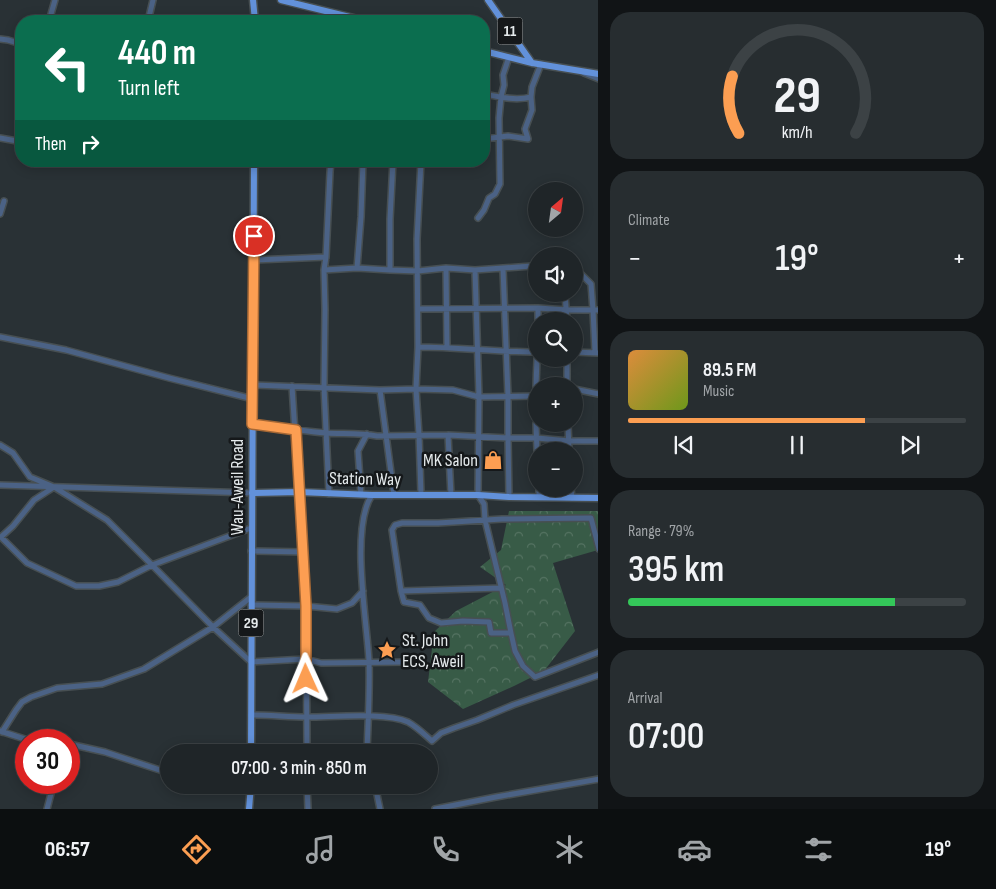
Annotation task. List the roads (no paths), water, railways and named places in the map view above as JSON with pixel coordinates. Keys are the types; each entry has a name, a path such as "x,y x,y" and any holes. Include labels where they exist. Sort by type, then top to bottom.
{"main road":[{"path":"254,0 255,15"},
{"path":"281,0 332,15"},
{"name":"11","path":"488,0 532,63"},
{"path":"490,52 532,63 598,74"},
{"name":"Wau-Aweil Road","path":"251,744 254,167"},
{"name":"Station Way","path":"252,493 300,492 361,495 421,494 528,497"},
{"name":"Station Way","path":"539,497 598,498"},
{"path":"249,809 250,794"}],"street":[{"path":"50,15 54,0"},
{"path":"149,15 153,0"},
{"path":"0,39 15,42"},
{"path":"478,218 489,198 495,194 500,184 499,118 504,75 509,57"},
{"path":"490,138 516,136 528,139 525,129 532,110 532,87 541,64"},
{"path":"577,70 598,79"},
{"path":"490,95 531,97"},
{"path":"0,138 15,142"},
{"path":"329,494 324,387 324,270 330,167"},
{"path":"357,268 363,167"},
{"path":"390,270 393,167"},
{"path":"421,167 416,389 421,494"},
{"path":"0,214 4,201"},
{"path":"254,260 326,257"},
{"path":"324,270 357,268 418,271 446,268 475,270 528,266"},
{"path":"446,268 447,347"},
{"path":"503,269 508,396 509,497"},
{"path":"475,270 479,397 478,495 484,504 485,520 515,651 523,666 536,677 598,652"},
{"path":"583,276 591,284 596,310 597,352 583,352"},
{"path":"566,302 567,310"},
{"path":"418,309 538,308 596,310"},
{"path":"0,336 66,350 252,399"},
{"path":"418,347 528,352"},
{"path":"252,385 380,390 453,390 479,397 528,396"},
{"path":"292,386 306,606 307,744"},
{"path":"380,390 394,495"},
{"path":"583,391 598,394"},
{"path":"252,424 326,433 377,436 448,435 598,441"},
{"path":"536,432 536,442"},
{"path":"568,432 569,441"},
{"path":"361,495 358,451 367,434"},
{"path":"448,435 451,495"},
{"path":"0,445 13,453 30,477 54,487 107,520 213,627 251,662 306,659 321,663 345,664 407,662"},
{"path":"0,485 252,493"},
{"path":"54,487 34,500 13,526 0,538 27,563 76,586 99,586 118,582 152,565 251,528"},
{"path":"368,744 369,662 361,557 362,522 372,495"},
{"path":"511,633 491,633 489,622 463,621 440,623 429,618 420,605 404,602 392,530 395,525 402,523 485,520 591,518 598,549"},
{"path":"251,551 303,552"},
{"path":"401,591 501,588"},
{"path":"251,605 306,606 337,609 352,603 363,592"},
{"path":"15,736 1,732 22,702 56,688 102,684 144,670 213,627 251,597"},
{"path":"251,715 307,717 368,716 390,718 406,722 432,741 441,733 598,675"},
{"path":"80,746 105,752 160,770"},
{"path":"435,809 598,779"},
{"path":"47,809 51,794"},
{"path":"307,794 308,809"},
{"path":"377,794 380,809"}],"place":[{"name":"MK Salon","path":"493,460"},
{"name":"St. John ECS, Aweil","path":"387,650"}]}
